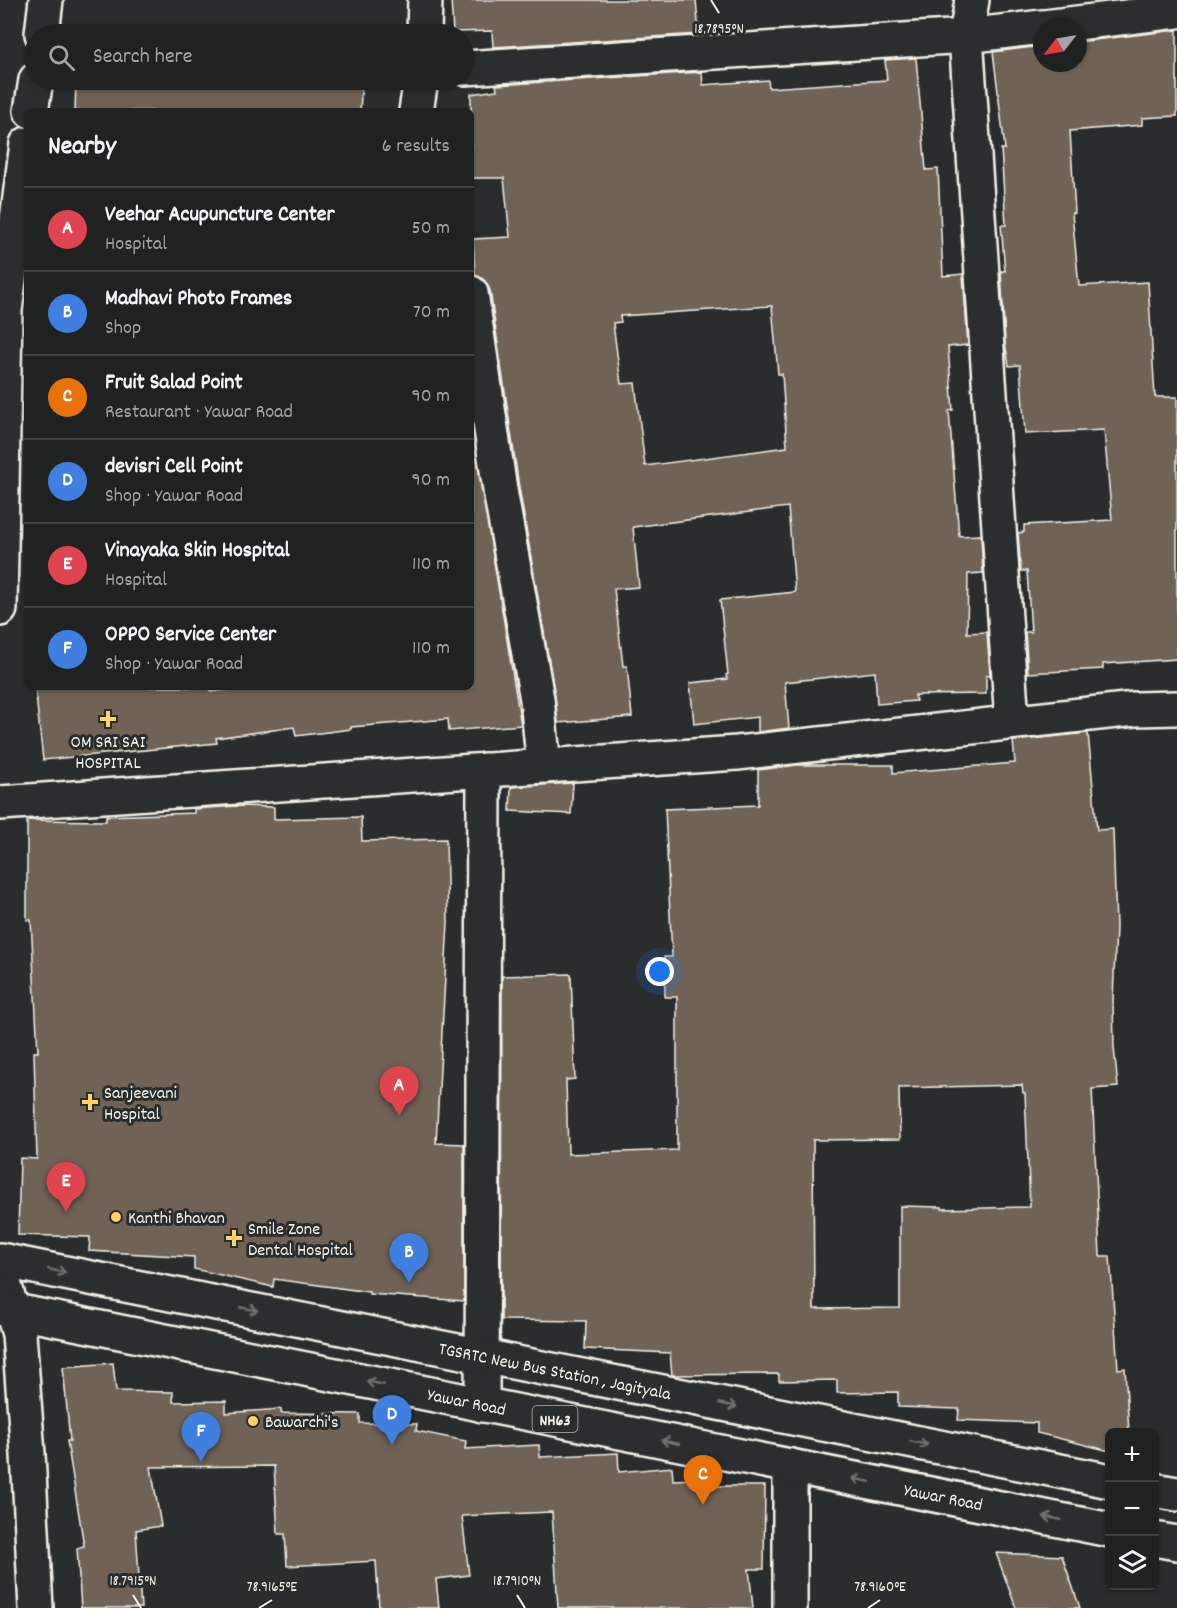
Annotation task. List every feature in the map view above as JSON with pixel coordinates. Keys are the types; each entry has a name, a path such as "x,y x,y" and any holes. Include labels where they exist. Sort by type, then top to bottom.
{"main road":[{"path":"43,24 46,0"},
{"path":"424,24 425,0"},
{"path":"972,0 966,36 1012,722"},
{"path":"1087,22 1177,11"},
{"path":"474,67 966,36 1033,28"},
{"path":"32,108 35,90"},
{"path":"416,108 419,90"},
{"path":"0,609 5,310 24,167"},
{"path":"474,313 500,489 537,699 543,766"},
{"path":"0,803 737,753 1135,709 1177,708"},
{"path":"482,1405 484,770"},
{"name":"TGSRTC New Bus Station , Jagityala","path":"0,1260 1105,1480"},
{"path":"0,1269 6,1310 19,1334 36,1608"},
{"name":"Yawar Road","path":"6,1310 1105,1529"},
{"path":"790,1466 790,1608"},
{"path":"1159,1491 1177,1494"},
{"path":"1159,1540 1177,1543"}],"building":[{"path":"451,0 696,0 699,34 493,47 492,31 474,31 474,24 452,24"},
{"path":"1177,30 1177,116 1142,118 1142,125 1070,131 1075,213 1072,213 1079,286 1148,282 1155,397 1177,397 1177,659 1103,664 1103,669 1028,673 1025,632 1031,632 1027,571 1021,571 1018,533 1024,532 1024,525 1112,520 1104,430 1025,434 1020,365 1009,366 1005,342 1001,271 1005,271 1001,225 1006,225 1001,149 1005,149 993,52 1033,47 1033,72 1087,72 1087,41"},
{"path":"916,58 926,170 938,169 943,276 963,274 968,345 948,347 953,410 949,411 959,536 981,535 983,573 968,574 967,633 987,632 990,675 986,676 986,694 915,695 916,701 877,704 875,672 785,682 789,728 758,732 758,717 694,724 690,683 727,679 720,600 795,592 788,507 633,527 639,587 614,589 623,666 627,666 632,717 558,723 519,487 490,290 485,281 475,275 474,239 510,237 504,178 474,178 474,108 471,108 471,94 497,90 496,85 702,72 703,85 768,80 769,88 887,80 885,60","holes":["772,306 778,374 782,374 787,447 645,466 635,383 621,384 613,323 621,322 620,316"]},
{"path":"76,90 361,90 360,108 75,108"},
{"path":"474,440 521,725 449,731 448,719 351,727 351,729 296,736 294,727 216,738 217,743 43,760 35,690 211,690 211,692 226,690 474,690"},
{"path":"1088,733 1097,830 1113,829 1116,927 1113,1000 1118,1087 1092,1089 1100,1256 1110,1256 1118,1369 1125,1368 1129,1428 1105,1428 1105,1450 1037,1433 1037,1423 958,1420 959,1409 898,1407 898,1392 837,1393 837,1380 779,1381 779,1374 672,1375 670,1353 585,1349 586,1321 501,1320 502,976 571,974 575,1079 566,1080 568,1154 677,1150 677,997 665,997 664,957 672,957 665,809 758,805 758,770 797,765 893,765 893,773 1015,763 1013,741","holes":["1022,1085 1023,1093 1025,1093 1030,1207 942,1209 942,1207 900,1206 900,1308 814,1309 813,1140 900,1139 899,1088"]},
{"path":"573,783 571,814 510,811 511,787"},
{"path":"236,806 274,807 274,819 361,817 362,841 446,839 448,922 436,1143 464,1144 464,1301 369,1294 369,1292 274,1279 273,1287 194,1269 194,1257 89,1251 90,1237 18,1235 20,1158 37,1159 34,1052 38,1052 31,920 27,920 27,820 106,821 106,816 194,813 194,809"},
{"path":"113,1363 116,1391 173,1392 173,1402 226,1401 226,1413 281,1409 281,1413 360,1414 360,1423 417,1424 416,1431 466,1441 465,1449 539,1445 540,1457 618,1453 619,1472 672,1467 673,1480 714,1478 714,1486 765,1486 764,1569 749,1569 753,1608 558,1608 552,1512 462,1516 469,1575 436,1579 439,1608 379,1608 376,1561 287,1566 285,1534 278,1534 274,1466 151,1467 161,1526 136,1530 141,1608 81,1608 77,1548 84,1546 67,1441 70,1441 63,1367"},
{"path":"996,1553 1062,1556 1080,1608 1016,1608"}],"place":[{"name":"OM SRI SAI HOSPITAL","path":"108,719"},
{"name":"Sanjeevani Hospital","path":"90,1102"},
{"name":"Veehar Acupuncture Center","path":"399,1116"},
{"name":"Vinayaka Skin Hospital","path":"66,1212"},
{"name":"Kanthi Bhavan","path":"116,1217"},
{"name":"Smile Zone Dental Hospital","path":"234,1238"},
{"name":"Madhavi Photo Frames","path":"409,1283"},
{"name":"Bawarchi's","path":"253,1421"},
{"name":"devisri Cell Point","path":"392,1445"},
{"name":"OPPO Service Center","path":"201,1462"},
{"name":"Fruit Salad Point","path":"703,1505"}]}
